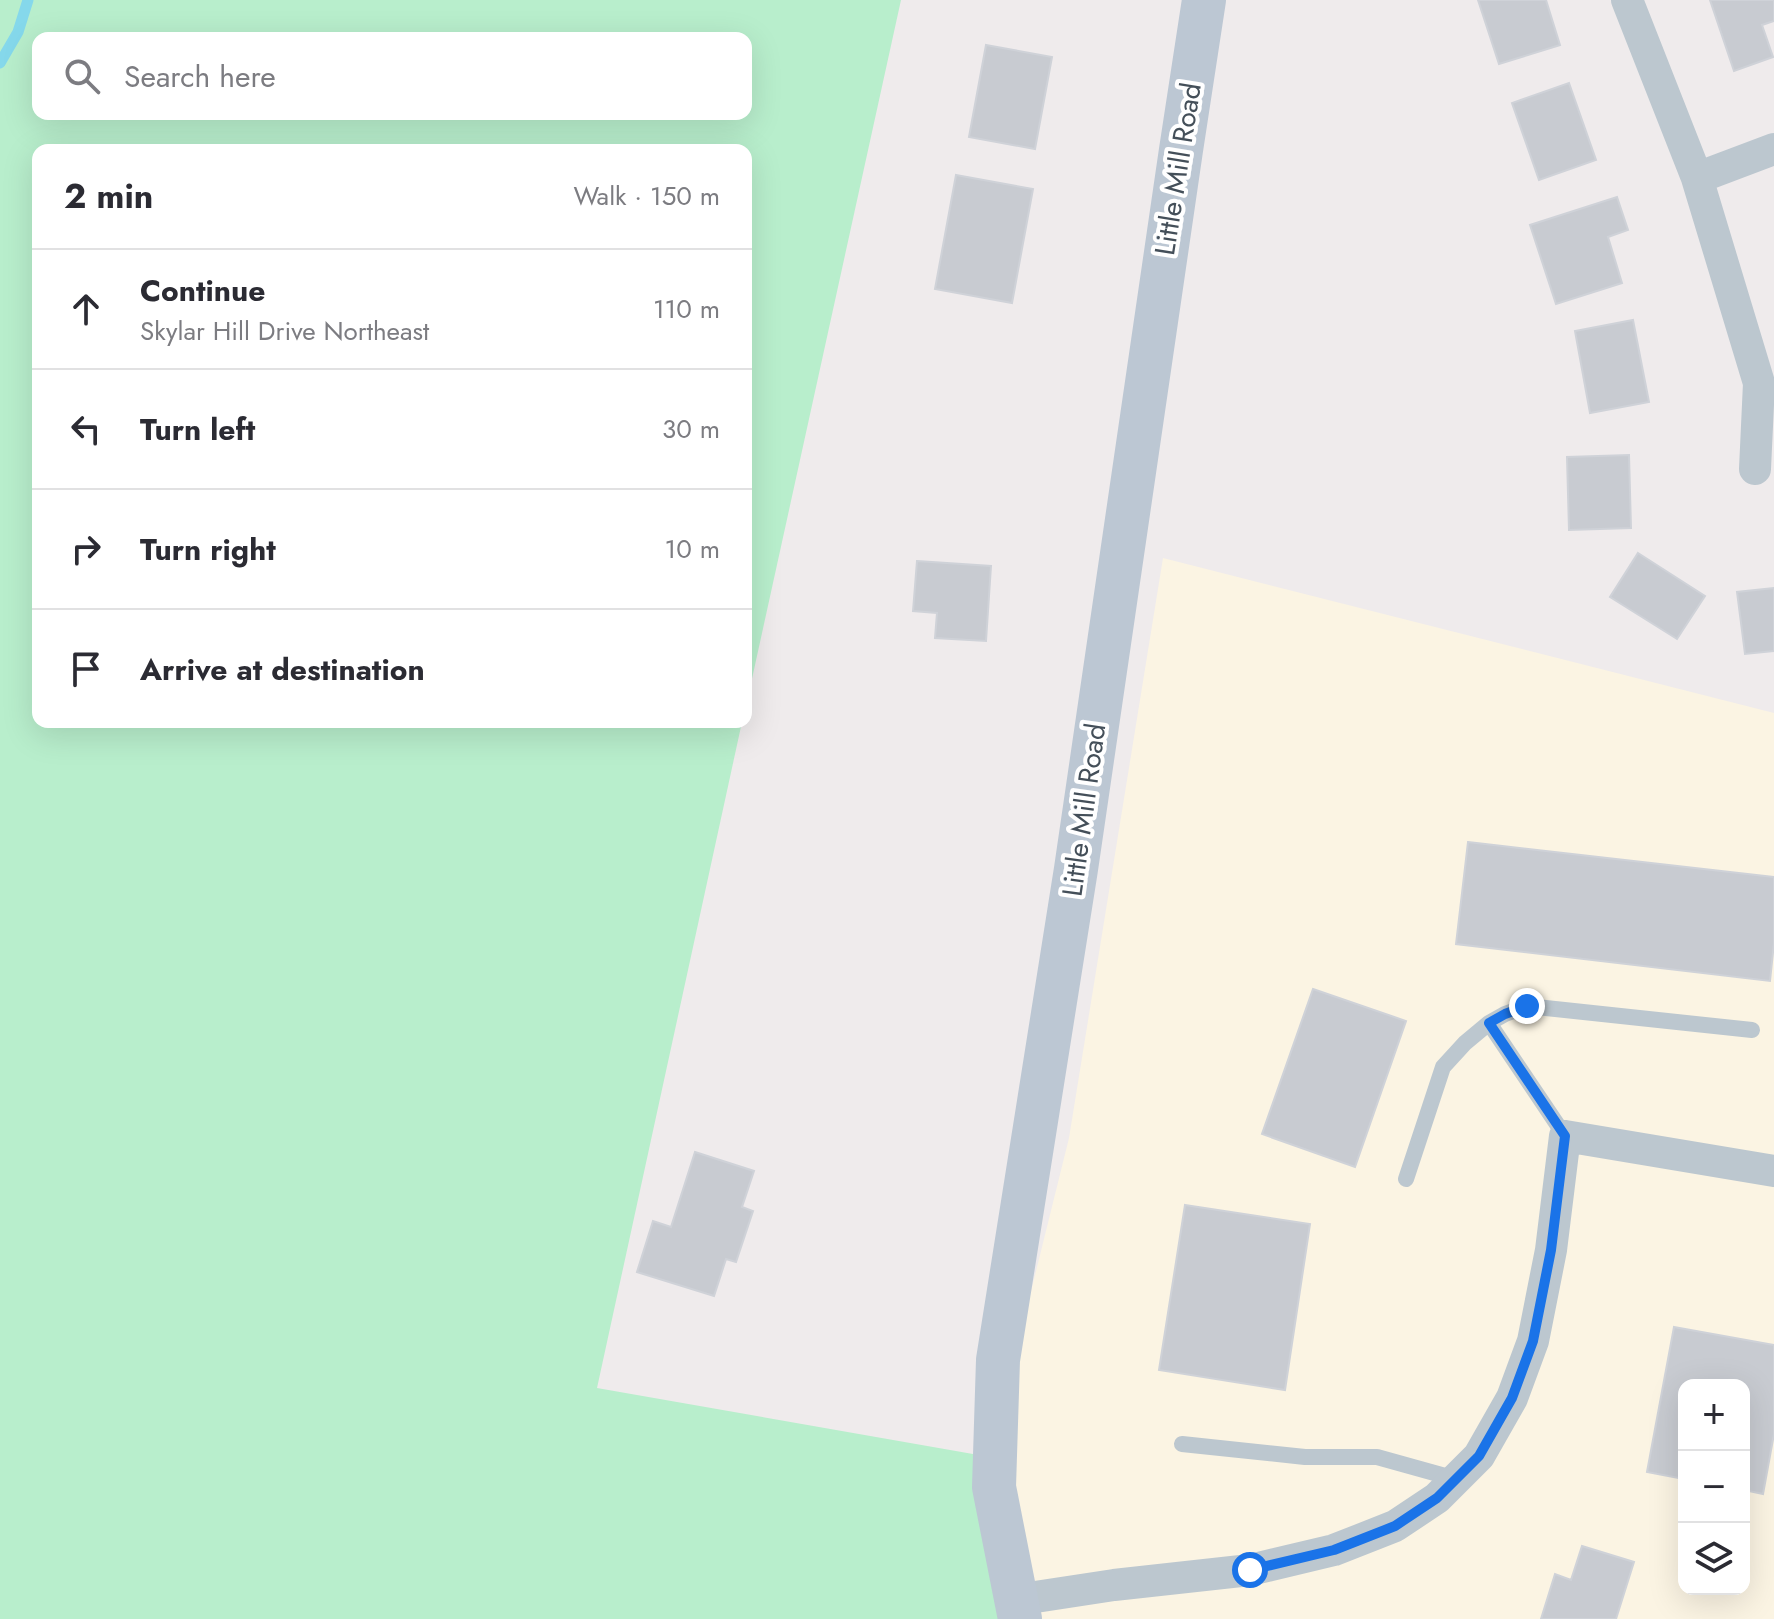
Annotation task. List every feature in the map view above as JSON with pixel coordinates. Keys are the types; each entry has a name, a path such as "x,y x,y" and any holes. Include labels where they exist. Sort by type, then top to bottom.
{"street":[{"name":"Little Mill Road","path":"1018,1609 994,1487 998,1360 1076,869 1204,0"},
{"path":"1627,0 1697,178 1759,383 1755,469"},
{"path":"1697,178 1774,149"},
{"path":"1018,1609 1114,1585 1250,1570 1334,1550 1395,1526 1437,1498 1479,1456 1512,1398 1533,1341 1551,1250 1565,1136 1774,1171"}],"lane":[{"path":"1406,1179 1443,1067 1465,1043 1505,1014 1527,1006 1752,1030"},
{"path":"1489,1023 1565,1136"},
{"path":"1182,1444 1305,1457 1377,1457 1456,1479"}],"shaded area":[{"path":"1163,558 1774,713 1774,1619 1010,1619 990,1457 1069,1138"}],"green space":[{"path":"0,0 901,0 752,679 752,144 32,144 32,728 741,728 597,1388 990,1457 1010,1619 0,1619"}],"building":[{"path":"1478,0 1546,0 1560,45 1499,64"},
{"path":"1710,0 1774,0 1774,21 1762,25 1773,57 1734,71"},
{"path":"986,45 1052,57 1035,149 969,137"},
{"path":"1569,83 1596,160 1539,180 1512,103"},
{"path":"956,175 1033,189 1012,303 935,289"},
{"path":"1617,197 1628,230 1608,237 1622,283 1556,304 1530,225"},
{"path":"1633,320 1649,402 1590,413 1575,331"},
{"path":"1629,455 1631,528 1569,530 1567,457"},
{"path":"1638,553 1705,596 1677,639 1610,597"},
{"path":"917,561 991,566 986,641 935,638 937,613 913,611"},
{"path":"1774,588 1774,651 1745,654 1737,592"},
{"path":"1468,842 1774,877 1774,943 1770,981 1456,944"},
{"path":"1313,989 1406,1021 1355,1167 1262,1134"},
{"path":"695,1152 754,1171 742,1207 753,1211 736,1262 726,1259 714,1296 637,1272 653,1221 671,1227"},
{"path":"1185,1205 1310,1224 1285,1390 1159,1370"},
{"path":"1674,1327 1774,1345 1774,1434 1763,1494 1750,1491 1750,1379 1678,1379 1678,1478 1647,1472"},
{"path":"1582,1546 1634,1562 1616,1619 1541,1619 1555,1574 1571,1580"}],"waterway":[{"path":"0,63 18,32 28,0"}],"route":[{"path":"1250,1570 1334,1550 1395,1526 1437,1498 1479,1456 1512,1398 1533,1341 1551,1250 1565,1136 1489,1023 1527,1006"}]}
